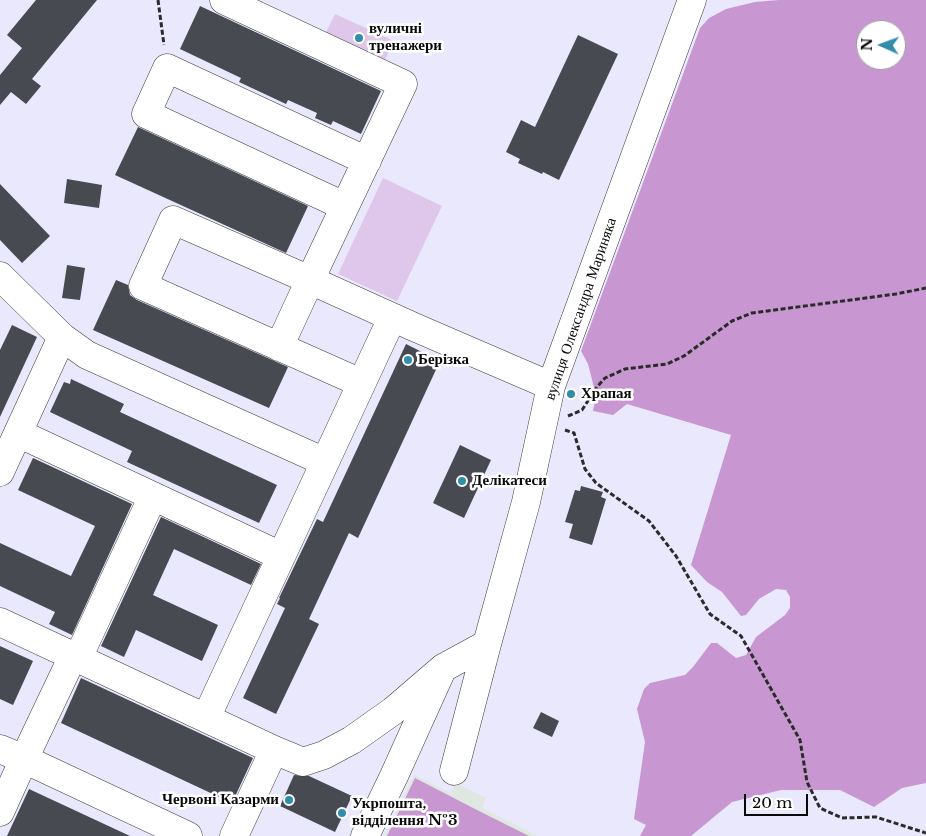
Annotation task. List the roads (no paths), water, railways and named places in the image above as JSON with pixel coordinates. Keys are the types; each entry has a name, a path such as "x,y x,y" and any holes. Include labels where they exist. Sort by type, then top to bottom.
{"street":[{"path":"224,0 403,84 279,346"},
{"name":"вулиця Олександра Мариняка","path":"454,771 486,644 526,502 551,386 692,0"},
{"path":"344,206 146,114 167,68 367,161"},
{"path":"362,383 143,286 173,220 392,318 551,386"},
{"path":"0,276 62,337 87,355 325,462"},
{"path":"206,718 392,318"},
{"path":"0,472 62,337"},
{"path":"18,433 281,556"},
{"path":"0,812 12,754 75,657 153,496"},
{"path":"0,622 303,762 324,755 352,740 393,711 443,668 486,644"},
{"path":"365,836 443,668"},
{"path":"234,836 274,750"},
{"path":"12,754 188,836"}],"place":[{"name":"вуличні тренажери","path":"359,38"},
{"name":"Берізка","path":"408,360"},
{"name":"Храпая","path":"571,394"},
{"name":"Делікатеси","path":"462,481"},
{"name":"Червоні Казарми","path":"289,800"},
{"name":"Укрпошта, відділення №3","path":"342,813"}]}
